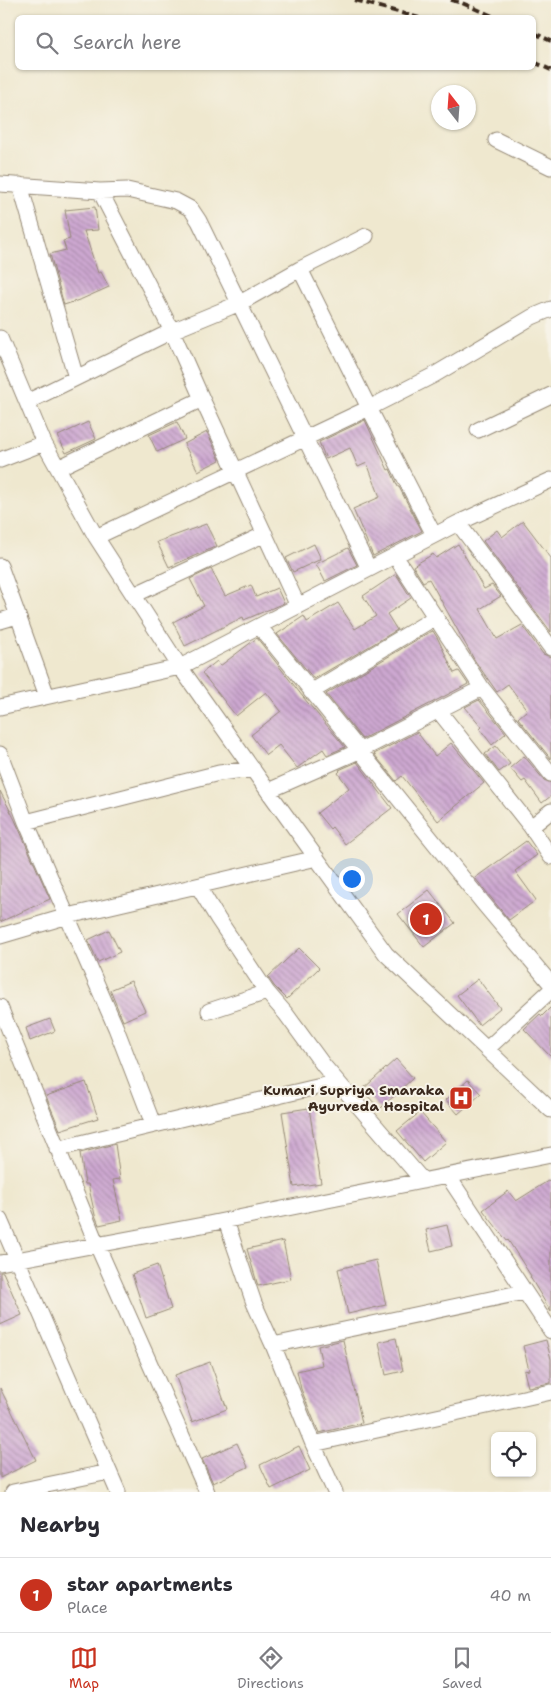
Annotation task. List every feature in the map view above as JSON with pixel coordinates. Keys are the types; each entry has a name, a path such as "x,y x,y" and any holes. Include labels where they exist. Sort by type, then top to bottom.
{"street":[{"path":"496,140 551,166"},
{"path":"0,184 100,191 127,190 176,200 191,208 240,302 369,569"},
{"path":"20,185 76,378"},
{"path":"100,191 172,331 298,606"},
{"path":"27,402 172,331 240,302 366,236"},
{"path":"300,269 434,535"},
{"path":"96,537 369,408 434,375 532,317 551,309"},
{"path":"0,338 44,443 96,537 180,667 268,791 386,954 551,1110"},
{"path":"478,430 551,395"},
{"path":"58,468 202,399"},
{"path":"0,460 44,443"},
{"path":"0,707 180,667 458,523 549,486"},
{"path":"458,523 551,648"},
{"path":"134,595 265,534"},
{"path":"395,556 482,688 551,774"},
{"path":"0,566 48,696"},
{"path":"0,621 17,616"},
{"path":"311,692 436,617"},
{"path":"259,626 359,751 551,984"},
{"path":"268,791 359,751 482,688"},
{"path":"438,710 531,827 551,857"},
{"path":"0,754 26,822 116,1028 153,1124"},
{"path":"26,822 219,773 253,769"},
{"path":"531,827 551,811"},
{"path":"0,936 68,916 317,858"},
{"path":"198,886 267,992 286,1014 324,1066 423,1181"},
{"path":"487,1049 551,990"},
{"path":"209,1011 267,992"},
{"path":"0,1007 97,1245 207,1492"},
{"path":"57,1149 153,1124 338,1082"},
{"path":"0,1263 226,1221 551,1155"},
{"path":"448,1176 551,1330"},
{"path":"0,1220 118,1492"},
{"path":"226,1221 254,1303 335,1492"},
{"path":"273,1345 524,1292"},
{"path":"313,1444 551,1392"},
{"path":"13,1492 109,1472"}],"building":[{"path":"95,207 98,230 84,231 98,273 101,272 109,287 64,305 50,254 66,250 63,241 70,239 65,210"},
{"path":"365,420 388,470 390,469 422,531 373,556 353,509 380,497 367,463 358,467 350,448 326,459 319,442"},
{"path":"88,422 96,439 66,453 58,436"},
{"path":"177,422 185,439 157,452 149,435"},
{"path":"207,432 220,460 198,471 184,444"},
{"path":"523,521 551,558 551,632 483,541 497,530 502,537"},
{"path":"206,524 217,546 169,567 157,542"},
{"path":"314,544 321,559 293,572 286,558"},
{"path":"458,544 484,589 492,585 501,596 480,609 497,639 522,625 543,654 551,657 551,759 518,718 527,710 508,684 497,692 475,661 429,579 423,582 413,566 433,554 436,558"},
{"path":"348,548 357,565 325,581 316,564"},
{"path":"211,569 225,596 251,585 256,597 277,588 284,603 244,620 243,617 185,646 173,622 204,606 190,579"},
{"path":"396,574 411,598 387,614 397,630 314,679 277,634 304,616 307,622 338,603 355,629 376,616 363,596"},
{"path":"433,631 454,673 459,671 468,684 362,739 326,694"},
{"path":"257,638 345,747 327,755 323,749 297,768 279,745 266,755 251,735 281,711 266,692 236,716 202,673 217,661 220,666"},
{"path":"479,700 506,733 492,745 480,729 482,727 465,707"},
{"path":"417,732 435,756 451,743 484,783 438,821 402,776 396,781 374,754"},
{"path":"496,746 510,764 499,772 485,754"},
{"path":"524,756 544,780 551,783 551,796 542,803 525,780 522,782 510,768"},
{"path":"357,762 392,808 345,844 332,827 330,829 317,813 349,788 338,773 339,770"},
{"path":"0,791 50,899 0,922"},
{"path":"526,841 537,855 515,871 536,900 509,920 475,878"},
{"path":"429,890 455,923 424,947 398,914"},
{"path":"109,930 120,952 98,962 88,940"},
{"path":"299,948 319,968 287,999 268,977"},
{"path":"478,979 500,1008 479,1025 457,995"},
{"path":"131,981 145,1011 123,1021 110,990"},
{"path":"551,1007 551,1057 524,1029 540,1014 542,1016"},
{"path":"50,1019 55,1031 30,1041 26,1028"},
{"path":"396,1059 413,1078 380,1109 362,1090"},
{"path":"468,1080 481,1094 458,1114 446,1100"},
{"path":"86,1082 98,1118 60,1130 46,1096"},
{"path":"309,1108 321,1183 294,1187 282,1112"},
{"path":"420,1112 446,1142 423,1162 397,1131"},
{"path":"115,1144 120,1179 113,1180 122,1220 99,1225 88,1184 85,1184 80,1153"},
{"path":"551,1179 551,1312 508,1240 483,1210 508,1191 516,1201"},
{"path":"447,1225 452,1246 431,1251 426,1230"},
{"path":"283,1241 291,1279 258,1286 247,1249"},
{"path":"376,1260 386,1305 348,1314 338,1269"},
{"path":"157,1265 171,1309 146,1318 132,1274"},
{"path":"0,1272 3,1272 22,1315 0,1325"},
{"path":"396,1338 403,1371 386,1375 379,1342"},
{"path":"343,1340 362,1423 319,1433 301,1389 297,1371 322,1365 318,1346"},
{"path":"546,1340 551,1359 551,1383 528,1387 524,1371 529,1370 523,1346"},
{"path":"210,1362 227,1409 192,1422 175,1375"},
{"path":"0,1388 36,1460 0,1478"},
{"path":"237,1443 248,1467 213,1483 202,1459"},
{"path":"299,1446 310,1470 271,1489 260,1465"}],"railway":[{"path":"355,0 408,15"},
{"path":"451,0 490,15"},
{"path":"536,34 551,41"},
{"path":"536,63 551,70"}],"place":[{"name":"star apartments","path":"426,919"},
{"name":"Kumari Supriya Smaraka Ayurveda Hospital","path":"461,1098"}]}
